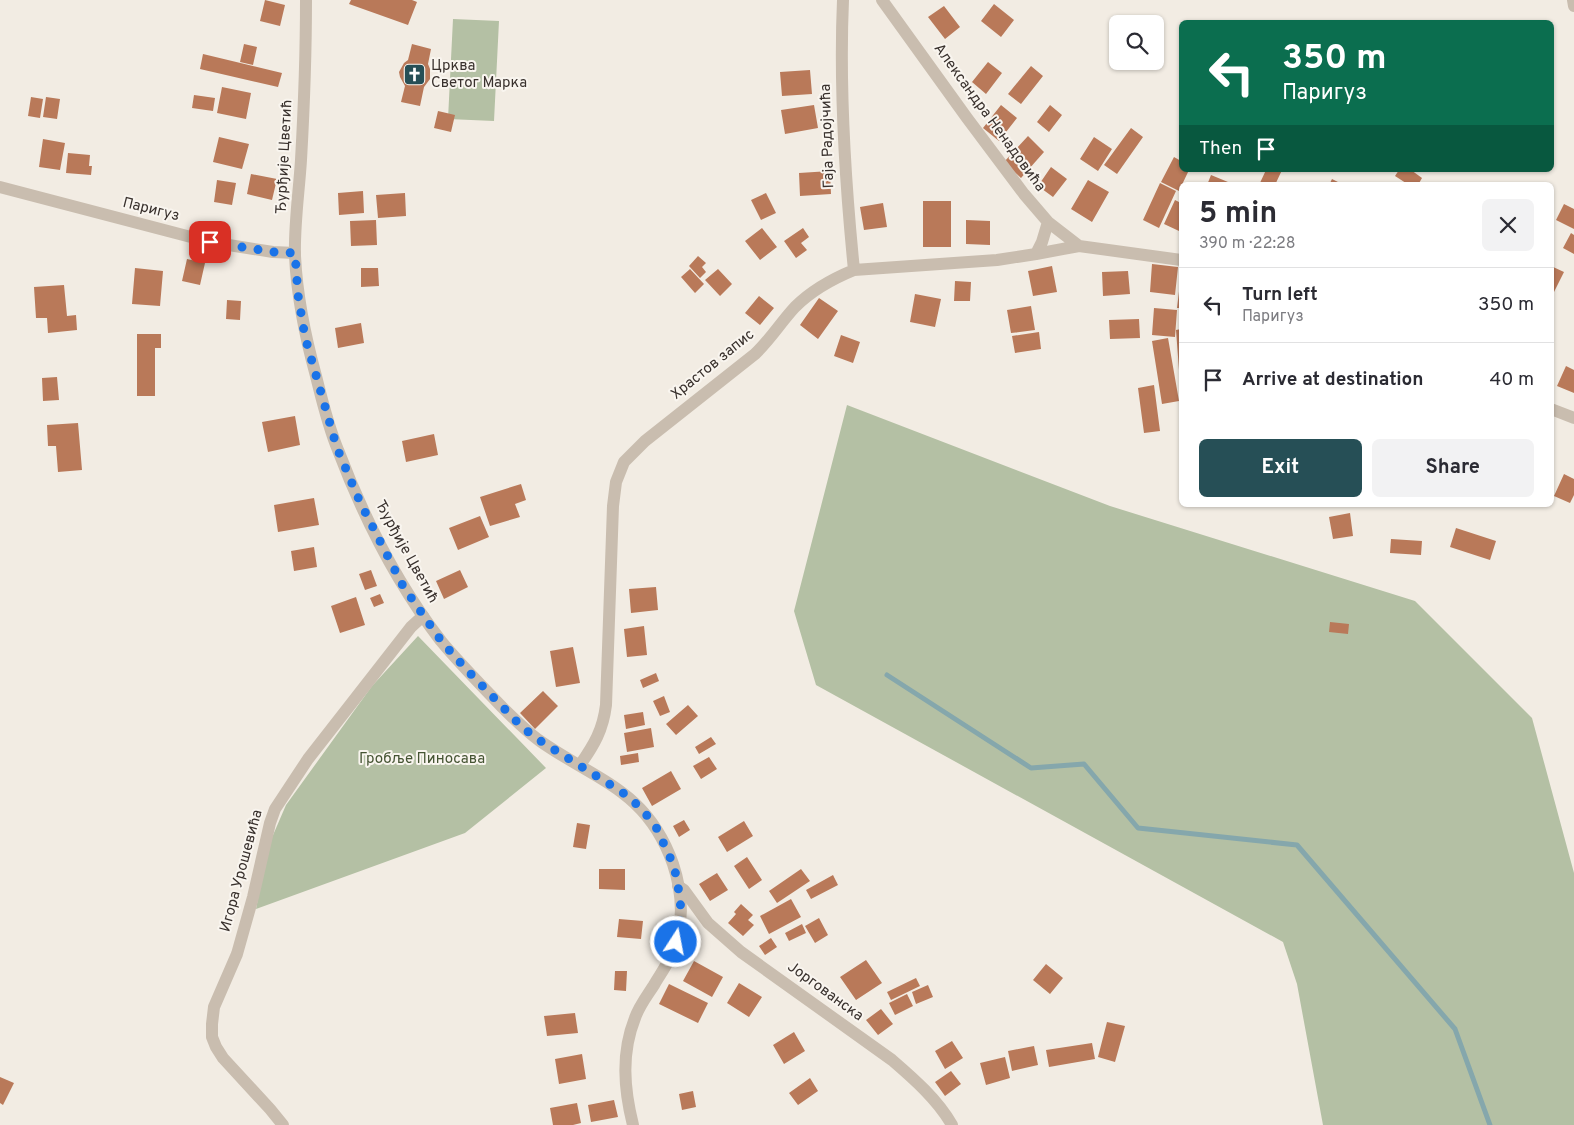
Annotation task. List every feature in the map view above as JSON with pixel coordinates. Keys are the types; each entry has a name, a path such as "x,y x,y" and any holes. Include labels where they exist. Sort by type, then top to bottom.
{"street":[{"name":"Ђурђије Цветић","path":"306,0 304,101 295,253 298,295 305,337 337,448 384,551 403,586 442,642 523,728 622,792 641,808 656,827 674,866 681,909 676,942 671,956 636,1015 629,1033 624,1063 627,1103 633,1125"},
{"name":"Гаја Радојчића","path":"843,0 842,89 846,191 854,270"},
{"name":"Александра Ненадовића","path":"882,0 1024,194 1048,222 1079,246"},
{"path":"1574,0 1574,6"},
{"name":"Паригуз","path":"0,187 210,242 273,252 295,253"},
{"path":"1036,254 1048,222"},
{"name":"Храстов запис","path":"580,765 595,743 605,718 613,506 616,482 624,462 645,441 756,354 794,308 804,299 831,280 854,270 997,260 1079,246 1179,260"},
{"path":"1554,411 1574,418"},
{"name":"Игора Урошевића","path":"283,1125 223,1058 216,1047 212,1037 214,1007 237,954 275,809 329,732 411,627 423,616"},
{"name":"Јоргованска","path":"678,886 684,890 708,923 721,936 907,1072 946,1115 952,1125"}],"green space":[{"path":"453,19 499,21 494,121 448,119"},
{"path":"847,405 1110,506 1415,601 1532,718 1574,873 1574,1125 1323,1125 1297,984 1283,942 816,685 794,611"},
{"name":"Гробље Пиносава","path":"418,636 546,768 465,833 256,909 267,849 286,805 372,686"}],"building":[{"path":"265,0 285,5 280,26 260,21"},
{"path":"351,0 412,0 417,2 408,25 349,4"},
{"path":"994,4 1014,20 1001,37 981,21"},
{"path":"944,6 960,27 945,39 928,17"},
{"path":"244,44 257,47 253,65 240,62"},
{"name":"Црква Светог Марка","path":"412,44 431,49 428,64 430,79 424,87 420,106 401,102 405,86 399,72 408,60"},
{"path":"203,54 282,73 278,87 200,69"},
{"path":"988,62 1002,73 986,94 972,82"},
{"path":"1031,66 1043,76 1021,104 1008,94"},
{"path":"810,70 812,94 782,96 780,72"},
{"path":"222,87 251,93 246,119 217,113"},
{"path":"194,95 215,98 213,111 192,108"},
{"path":"31,97 43,99 40,118 28,116"},
{"path":"46,97 60,99 57,119 43,117"},
{"path":"814,105 818,128 785,134 781,110"},
{"path":"1001,105 1017,118 999,141 983,128"},
{"path":"1050,105 1062,115 1049,132 1037,122"},
{"path":"438,111 455,115 451,132 434,128"},
{"path":"1131,128 1143,137 1117,174 1104,165"},
{"path":"1028,136 1044,152 1021,178 1004,162"},
{"path":"219,137 249,144 242,169 213,162"},
{"path":"1094,137 1112,149 1098,171 1080,159"},
{"path":"43,139 65,143 60,170 39,167"},
{"path":"68,153 90,155 89,166 92,166 91,175 66,173"},
{"path":"1174,157 1179,160 1179,172 1188,172 1183,182 1179,182 1179,191 1161,182"},
{"path":"1051,167 1067,179 1053,197 1038,186"},
{"path":"830,171 831,194 800,196 799,173"},
{"path":"1265,172 1281,172 1276,182 1260,182"},
{"path":"1398,172 1414,172 1422,178 1420,182 1404,182 1395,176"},
{"path":"251,174 277,179 272,200 247,194"},
{"path":"1211,175 1228,182 1208,182"},
{"path":"217,180 236,183 232,205 214,202"},
{"path":"1088,180 1109,192 1092,222 1071,209"},
{"path":"1160,183 1176,191 1159,228 1143,220"},
{"path":"363,191 364,213 339,215 338,193"},
{"path":"405,193 406,216 378,218 376,195"},
{"path":"766,193 776,213 761,220 751,200"},
{"path":"1175,200 1179,202 1179,231 1164,224"},
{"path":"923,201 951,201 951,247 923,247"},
{"path":"883,203 887,227 864,230 860,207"},
{"path":"1564,204 1574,209 1574,229 1556,220"},
{"path":"376,220 377,245 351,246 350,221"},
{"path":"966,220 990,221 990,245 966,244"},
{"path":"762,228 777,247 760,260 745,241"},
{"path":"803,228 809,237 801,243 807,250 796,258 784,241"},
{"path":"1571,233 1574,235 1574,254 1563,248"},
{"path":"698,256 706,263 702,267 706,272 700,278 689,266"},
{"path":"187,259 205,263 200,285 182,281"},
{"path":"1152,264 1178,267 1175,295 1150,292"},
{"path":"1052,266 1057,292 1033,296 1028,271"},
{"path":"1554,267 1564,272 1554,292"},
{"path":"135,268 163,271 160,306 132,304"},
{"path":"361,268 378,268 379,286 361,287"},
{"path":"690,269 704,284 695,293 681,277"},
{"path":"718,269 732,284 720,296 705,280"},
{"path":"1128,271 1130,294 1103,296 1102,272"},
{"path":"955,281 971,282 970,301 954,301"},
{"path":"64,285 67,316 76,315 77,330 48,333 47,318 36,318 34,287"},
{"path":"1179,291 1179,308 1177,308"},
{"path":"915,294 941,299 935,327 910,322"},
{"path":"759,296 774,308 760,325 745,313"},
{"path":"819,298 838,311 818,339 800,325"},
{"path":"227,300 241,301 240,320 226,319"},
{"path":"1031,306 1035,330 1011,333 1007,310"},
{"path":"1154,308 1177,310 1175,337 1152,335"},
{"path":"1139,319 1140,338 1110,339 1109,320"},
{"path":"361,323 364,343 338,348 335,328"},
{"path":"1179,329 1179,370 1176,330"},
{"path":"1039,332 1041,349 1015,353 1012,336"},
{"path":"137,334 161,334 161,348 155,348 155,396 137,396"},
{"path":"841,335 860,342 853,363 834,356"},
{"path":"1168,338 1179,401 1162,404 1152,341"},
{"path":"1566,366 1574,370 1574,393 1557,386"},
{"path":"57,377 59,400 43,401 42,378"},
{"path":"1154,385 1160,431 1144,433 1138,388"},
{"path":"295,416 300,445 268,452 262,422"},
{"path":"78,423 82,470 58,472 56,446 48,446 47,425"},
{"path":"434,434 438,455 406,462 402,441"},
{"path":"1564,474 1574,479 1574,495 1570,503 1554,496"},
{"path":"521,484 526,500 515,504 520,517 490,526 480,497"},
{"path":"314,498 319,525 278,532 274,505"},
{"path":"1350,513 1353,536 1333,539 1329,517"},
{"path":"480,516 489,537 458,550 449,528"},
{"path":"1456,528 1496,541 1490,560 1450,547"},
{"path":"1391,539 1422,541 1421,555 1390,553"},
{"path":"314,547 317,567 294,571 291,551"},
{"path":"371,570 377,586 365,590 359,574"},
{"path":"460,570 468,587 444,599 436,581"},
{"path":"656,587 658,610 631,613 629,589"},
{"path":"380,594 384,603 374,607 370,598"},
{"path":"356,597 365,625 340,633 331,606"},
{"path":"1330,622 1349,624 1348,634 1329,632"},
{"path":"644,626 647,655 627,657 624,629"},
{"path":"573,647 580,683 556,687 550,651"},
{"path":"656,673 659,681 643,688 640,680"},
{"path":"543,691 558,706 535,729 520,713"},
{"path":"664,696 670,712 660,716 653,701"},
{"path":"688,705 698,716 676,735 666,724"},
{"path":"643,712 645,725 626,729 624,715"},
{"path":"651,728 654,747 627,752 624,733"},
{"path":"711,737 716,744 699,754 695,747"},
{"path":"638,753 639,762 621,765 620,756"},
{"path":"709,757 717,769 701,779 693,766"},
{"path":"671,771 681,789 652,806 642,788"},
{"path":"684,820 690,830 679,837 673,826"},
{"path":"744,821 753,836 727,852 718,837"},
{"path":"577,823 590,825 586,849 573,847"},
{"path":"747,857 762,880 749,889 734,866"},
{"path":"599,869 625,869 625,890 599,889"},
{"path":"801,869 810,881 777,903 769,891"},
{"path":"717,873 728,890 710,901 699,884"},
{"path":"833,875 838,885 811,899 806,890"},
{"path":"791,899 801,917 769,934 760,916"},
{"path":"741,904 753,915 748,920 754,925 743,936 728,923 736,914 734,912"},
{"path":"819,918 828,935 815,943 805,926"},
{"path":"619,919 643,921 641,939 617,937"},
{"path":"802,924 806,933 789,941 785,933"},
{"path":"771,938 777,947 765,955 759,946"},
{"path":"866,960 882,983 856,1000 840,977"},
{"path":"694,961 723,977 712,997 683,981"},
{"path":"1046,964 1063,978 1050,994 1033,980"},
{"path":"615,971 627,971 626,991 614,990"},
{"path":"916,978 920,986 891,1000 887,992"},
{"path":"739,983 762,997 749,1017 727,1003"},
{"path":"669,984 708,1003 698,1023 659,1004"},
{"path":"928,985 933,997 916,1004 912,992"},
{"path":"907,994 913,1006 895,1015 889,1003"},
{"path":"881,1009 893,1024 878,1035 866,1020"},
{"path":"575,1013 578,1033 547,1036 544,1016"},
{"path":"1107,1022 1125,1026 1115,1062 1098,1057"},
{"path":"794,1032 805,1051 784,1064 773,1045"},
{"path":"952,1041 963,1058 945,1069 935,1051"},
{"path":"1092,1043 1095,1059 1049,1067 1046,1050"},
{"path":"1034,1046 1038,1065 1012,1071 1008,1051"},
{"path":"582,1054 586,1079 559,1084 555,1059"},
{"path":"1005,1057 1010,1078 986,1085 980,1063"},
{"path":"951,1071 961,1084 945,1096 935,1082"},
{"path":"0,1077 14,1083 3,1105 0,1103"},
{"path":"810,1078 818,1091 798,1105 789,1093"},
{"path":"693,1091 696,1107 682,1110 679,1094"},
{"path":"614,1100 618,1117 591,1122 588,1105"},
{"path":"577,1103 581,1123 553,1125 550,1108"}],"waterway":[{"path":"887,675 1031,768 1084,764 1138,828 1297,845 1455,1029 1490,1125"}],"place":[{"name":"Црква Светог Марка","path":"415,75"}],"route":[{"path":"210,242 273,252 295,253 298,295 305,337 337,448 360,502 403,586 442,642 523,728 622,792 641,808 656,827 674,866 678,886 681,909 676,942"}]}
